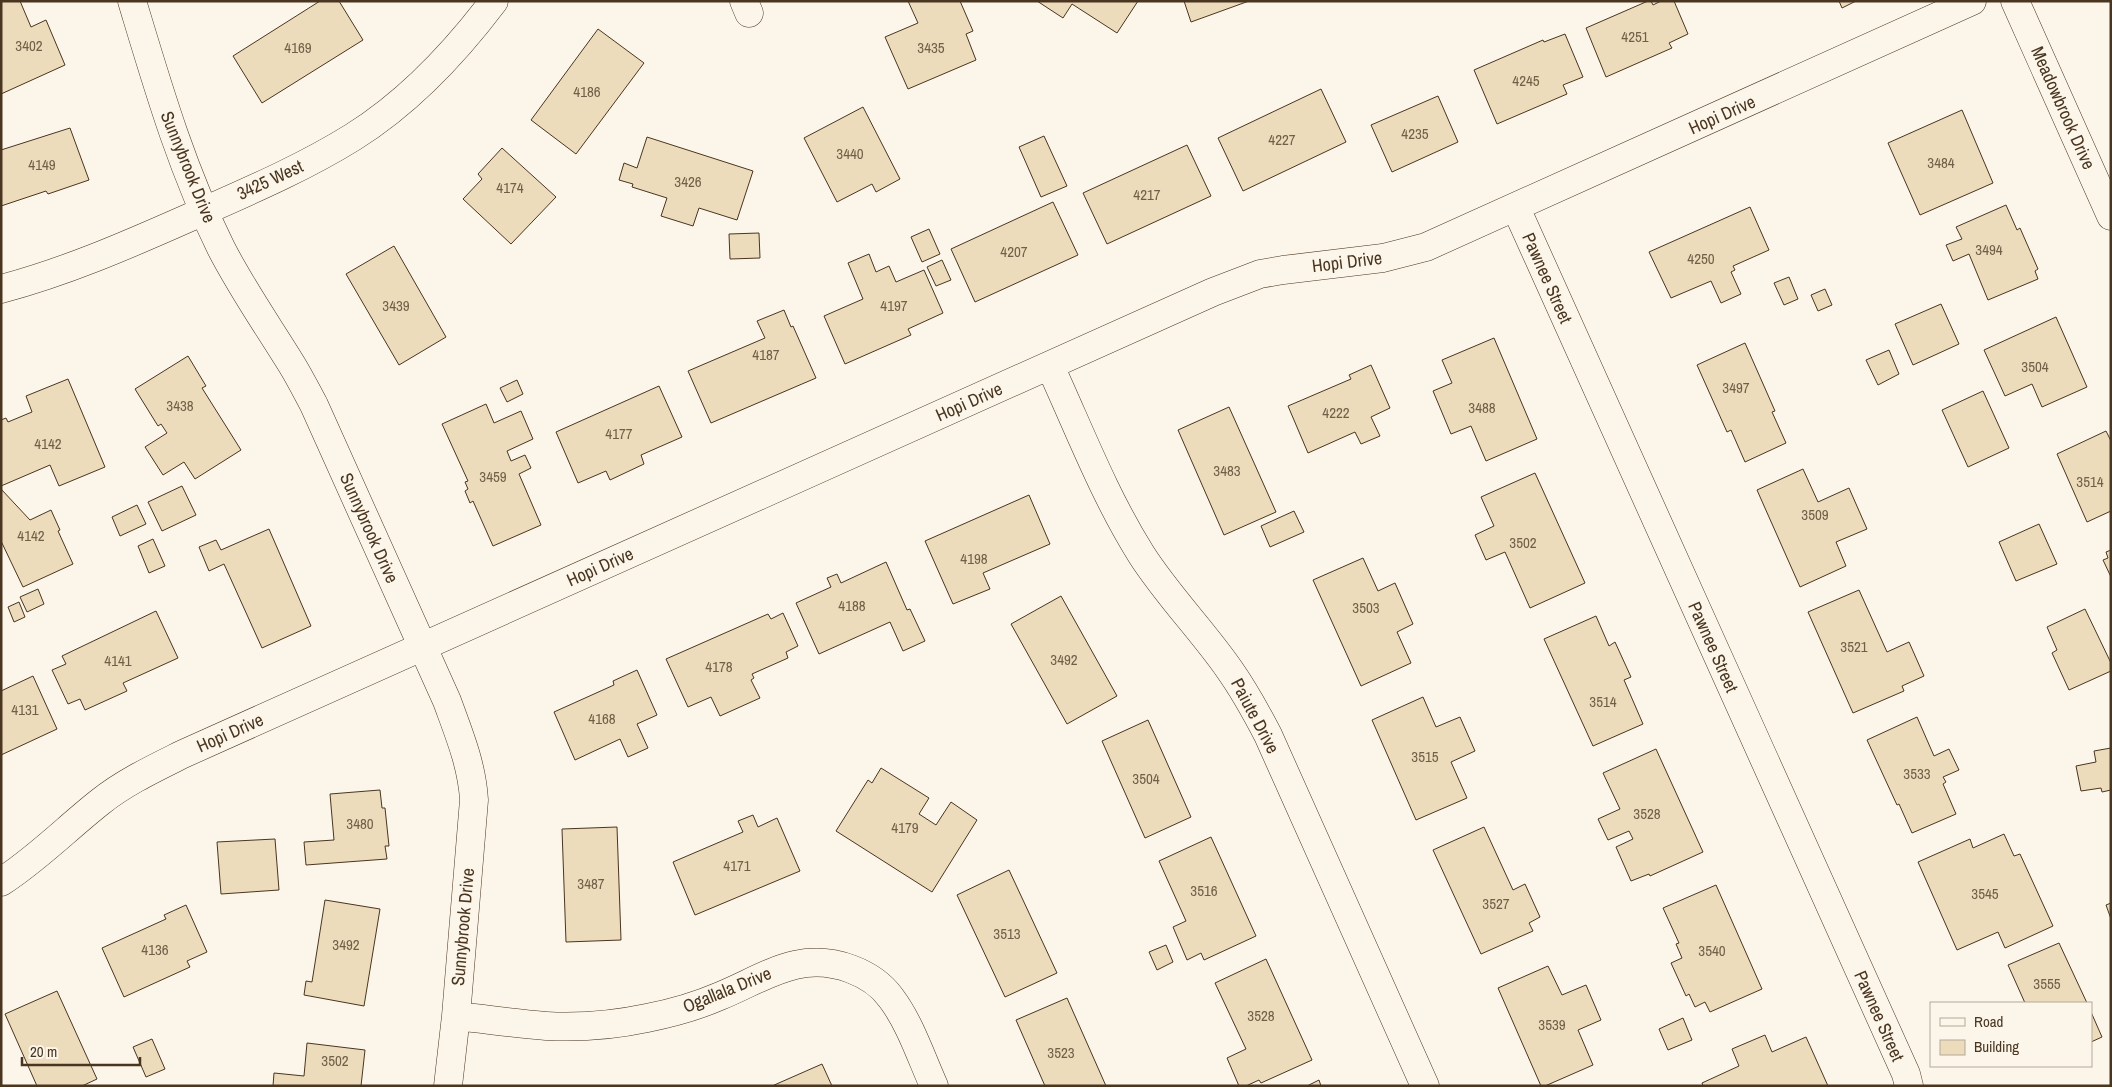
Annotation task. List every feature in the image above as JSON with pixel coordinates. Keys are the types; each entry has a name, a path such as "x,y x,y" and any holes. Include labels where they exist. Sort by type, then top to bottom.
{"street":[{"name":"Sunnybrook Drive","path":"132,1 166,116 181,158 204,211 237,277 314,405 423,647 464,746 473,784 474,800 456,1016 448,1086"},
{"name":"3425 West","path":"1,289 72,267 204,211 313,160 354,137 387,114 449,58 494,1"},
{"name":"Hopi Drive","path":"1,882 18,871 101,801 153,769 1213,292 1260,274 1404,254 1426,247 1972,1"},
{"name":"Meadowbrook Drive","path":"2015,1 2111,216"},
{"name":"Pawnee Street","path":"1516,208 1906,1074 1909,1086"},
{"name":"Paiute Drive","path":"1050,366 1122,521 1142,556 1228,668 1250,700 1268,735 1425,1086"},
{"name":"Ogallala Drive","path":"456,1016 546,1026 614,1025 684,1009 720,996 772,971 798,963 818,961 836,964 861,973 881,987 902,1016 934,1086"}],"building":[{"path":"1,1 20,1 31,27 46,20 65,65 1,94"},
{"path":"320,1 339,1 363,40 262,103 233,56"},
{"path":"908,1 960,1 973,31 966,34 976,60 908,89 885,37 918,23"},
{"path":"1037,1 1138,1 1117,33 1072,4 1063,18"},
{"path":"1184,1 1249,1 1191,22"},
{"path":"1651,1 1653,5 1661,1 1674,1 1688,34 1669,43 1672,48 1606,77 1586,28"},
{"path":"1839,1 1856,1 1842,8"},
{"path":"598,29 644,63 576,154 531,120"},
{"path":"1565,34 1583,77 1563,85 1567,94 1497,124 1474,70 1543,40 1544,42"},
{"path":"1321,89 1346,142 1243,191 1218,138"},
{"path":"1438,96 1458,142 1392,172 1371,125"},
{"path":"863,107 900,179 876,192 872,184 837,202 804,138"},
{"path":"1962,110 1993,183 1920,215 1888,143"},
{"path":"70,128 89,180 48,194 46,191 1,206 1,150"},
{"path":"1044,136 1067,186 1041,197 1019,147"},
{"path":"647,137 753,171 737,220 699,208 693,226 661,216 667,198 632,187 633,184 619,180 624,163 637,168"},
{"path":"1187,145 1211,196 1107,244 1083,193"},
{"path":"502,148 556,197 511,244 463,199 482,179 478,174"},
{"path":"1053,202 1078,255 975,302 951,249"},
{"path":"2006,205 2017,230 2020,228 2038,269 2035,271 2038,279 1988,300 1969,254 1953,261 1946,245 1962,239 1956,227"},
{"path":"1750,207 1769,250 1733,266 1735,270 1731,272 1741,294 1721,303 1711,281 1671,298 1649,252"},
{"path":"929,229 940,254 922,262 911,237"},
{"path":"759,233 760,258 730,259 729,234"},
{"path":"394,246 446,337 399,365 346,274"},
{"path":"869,254 876,272 889,266 896,282 924,270 943,313 908,329 911,335 845,364 824,316 863,299 848,263"},
{"path":"942,260 951,280 936,286 927,267"},
{"path":"1789,277 1798,299 1784,305 1774,283"},
{"path":"1825,289 1832,305 1818,311 1811,295"},
{"path":"1941,304 1959,344 1913,365 1895,324"},
{"path":"784,310 816,378 711,423 688,371 765,338 757,321"},
{"path":"2056,317 2087,387 2042,407 2032,384 2005,396 1984,350"},
{"path":"1494,338 1537,439 1486,461 1471,426 1451,434 1433,391 1452,383 1442,360"},
{"path":"1745,343 1775,411 1772,412 1786,443 1745,462 1731,430 1727,432 1697,365"},
{"path":"1889,350 1899,374 1878,385 1866,360"},
{"path":"188,356 206,386 202,388 241,450 195,479 184,462 163,475 145,447 167,433 161,424 158,426 135,389"},
{"path":"1371,365 1390,408 1371,417 1380,436 1361,444 1355,432 1308,453 1288,406 1351,379 1349,375"},
{"path":"68,379 105,467 59,486 50,465 1,486 1,420 6,418 8,422 32,412 26,396"},
{"path":"517,380 523,394 507,402 500,388"},
{"path":"659,386 682,437 641,455 644,464 610,480 606,471 578,483 556,432"},
{"path":"1983,391 2009,448 1968,467 1942,410"},
{"path":"486,404 494,423 521,411 533,439 507,451 511,461 525,455 531,468 519,474 541,525 493,546 473,501 470,503 465,491 468,489 465,482 468,481 442,424"},
{"path":"1229,407 1276,512 1224,535 1178,430"},
{"path":"2106,431 2111,441 2111,511 2087,522 2057,454"},
{"path":"1803,469 1818,502 1849,488 1867,529 1836,542 1846,566 1800,587 1757,490"},
{"path":"1535,473 1585,583 1530,608 1505,552 1486,560 1475,535 1494,526 1481,497"},
{"path":"182,486 196,515 162,531 148,502"},
{"path":"1,489 30,520 51,510 73,564 23,587 1,541"},
{"path":"1029,495 1050,544 983,573 990,589 953,604 925,541"},
{"path":"137,505 146,524 120,536 112,517"},
{"path":"1294,511 1304,532 1270,547 1261,526"},
{"path":"2039,524 2057,564 2016,581 1999,542"},
{"path":"269,529 311,626 262,648 224,564 209,571 199,547 216,540 221,550"},
{"path":"153,539 165,566 149,573 138,546"},
{"path":"2111,550 2111,577 2103,560 2108,558 2106,552"},
{"path":"1363,558 1378,591 1395,583 1413,624 1397,632 1411,663 1361,686 1313,580"},
{"path":"886,562 907,610 910,609 925,641 903,651 890,622 819,654 796,603 831,587 827,578 837,574 841,583"},
{"path":"38,589 44,604 27,612 20,597"},
{"path":"1859,590 1887,652 1909,642 1924,676 1902,686 1904,691 1853,713 1808,612"},
{"path":"1061,596 1117,696 1067,724 1011,624"},
{"path":"19,602 25,617 14,622 8,607"},
{"path":"2085,609 2111,663 2111,671 2069,690 2052,653 2057,650 2047,627"},
{"path":"156,611 178,658 123,683 127,691 85,710 80,699 68,704 52,670 66,664 62,656"},
{"path":"783,613 798,646 786,652 788,658 752,674 754,678 751,680 760,698 720,716 711,697 688,707 666,659 768,614 771,619"},
{"path":"1596,616 1609,646 1615,642 1631,677 1624,680 1643,724 1593,746 1544,639"},
{"path":"637,670 657,715 637,724 648,748 628,757 620,739 575,760 554,712 614,685 613,681"},
{"path":"33,676 57,729 1,755 1,691"},
{"path":"1423,697 1436,727 1460,717 1475,751 1451,762 1467,798 1416,820 1372,720"},
{"path":"1917,717 1934,756 1949,749 1959,770 1943,777 1946,782 1943,784 1956,814 1912,833 1867,740"},
{"path":"1148,720 1191,817 1145,838 1102,741"},
{"path":"2111,748 2111,790 2102,792 2101,788 2081,791 2076,766 2096,762 2094,751"},
{"path":"1656,749 1703,852 1650,876 1649,874 1631,881 1616,847 1633,839 1629,831 1608,840 1598,819 1620,809 1603,773"},
{"path":"881,768 929,798 919,814 936,825 951,802 977,820 932,892 836,831 868,780 872,783"},
{"path":"380,790 382,808 385,808 389,846 385,846 387,859 306,865 304,842 334,840 330,794"},
{"path":"753,815 758,827 777,818 800,871 695,915 673,862 743,832 738,821"},
{"path":"617,827 621,940 566,942 562,829"},
{"path":"1484,827 1513,890 1525,884 1540,917 1529,923 1533,931 1481,954 1433,850"},
{"path":"2004,834 2014,856 2020,854 2053,926 2005,948 1998,932 1957,950 1918,862 1970,839 1973,848"},
{"path":"1211,837 1256,936 1204,960 1201,953 1187,960 1173,927 1186,921 1159,861"},
{"path":"275,839 279,890 221,894 217,842"},
{"path":"1009,870 1057,973 1005,997 957,895"},
{"path":"1716,885 1762,989 1710,1012 1705,1002 1695,1007 1689,994 1686,996 1671,963 1682,958 1676,944 1679,943 1663,908"},
{"path":"325,900 380,909 364,1006 304,995 306,981 312,982"},
{"path":"2111,903 2111,919 2106,905"},
{"path":"186,905 207,952 187,961 190,967 124,997 102,948 166,919 164,915"},
{"path":"2059,943 2087,1002 2025,1002 2008,965"},
{"path":"1166,945 1173,962 1157,970 1149,952"},
{"path":"1266,959 1312,1060 1261,1083 1259,1080 1246,1086 1239,1086 1227,1058 1246,1049 1215,983"},
{"path":"1548,966 1562,995 1586,985 1601,1020 1578,1030 1593,1065 1541,1086 1498,988"},
{"path":"57,991 97,1079 82,1086 37,1086 5,1014"},
{"path":"1067,998 1106,1086 1045,1086 1016,1020"},
{"path":"2092,1014 2102,1037 2092,1042"},
{"path":"1683,1018 1692,1040 1668,1050 1659,1029"},
{"path":"1765,1035 1772,1052 1806,1037 1828,1086 1703,1086 1702,1083 1739,1066 1732,1049"},
{"path":"152,1039 165,1069 146,1077 133,1047"},
{"path":"307,1043 365,1050 361,1086 273,1086 274,1073 304,1076"},
{"path":"822,1064 832,1086 772,1086"},
{"path":"1319,1080 1321,1086 1307,1086"}]}
